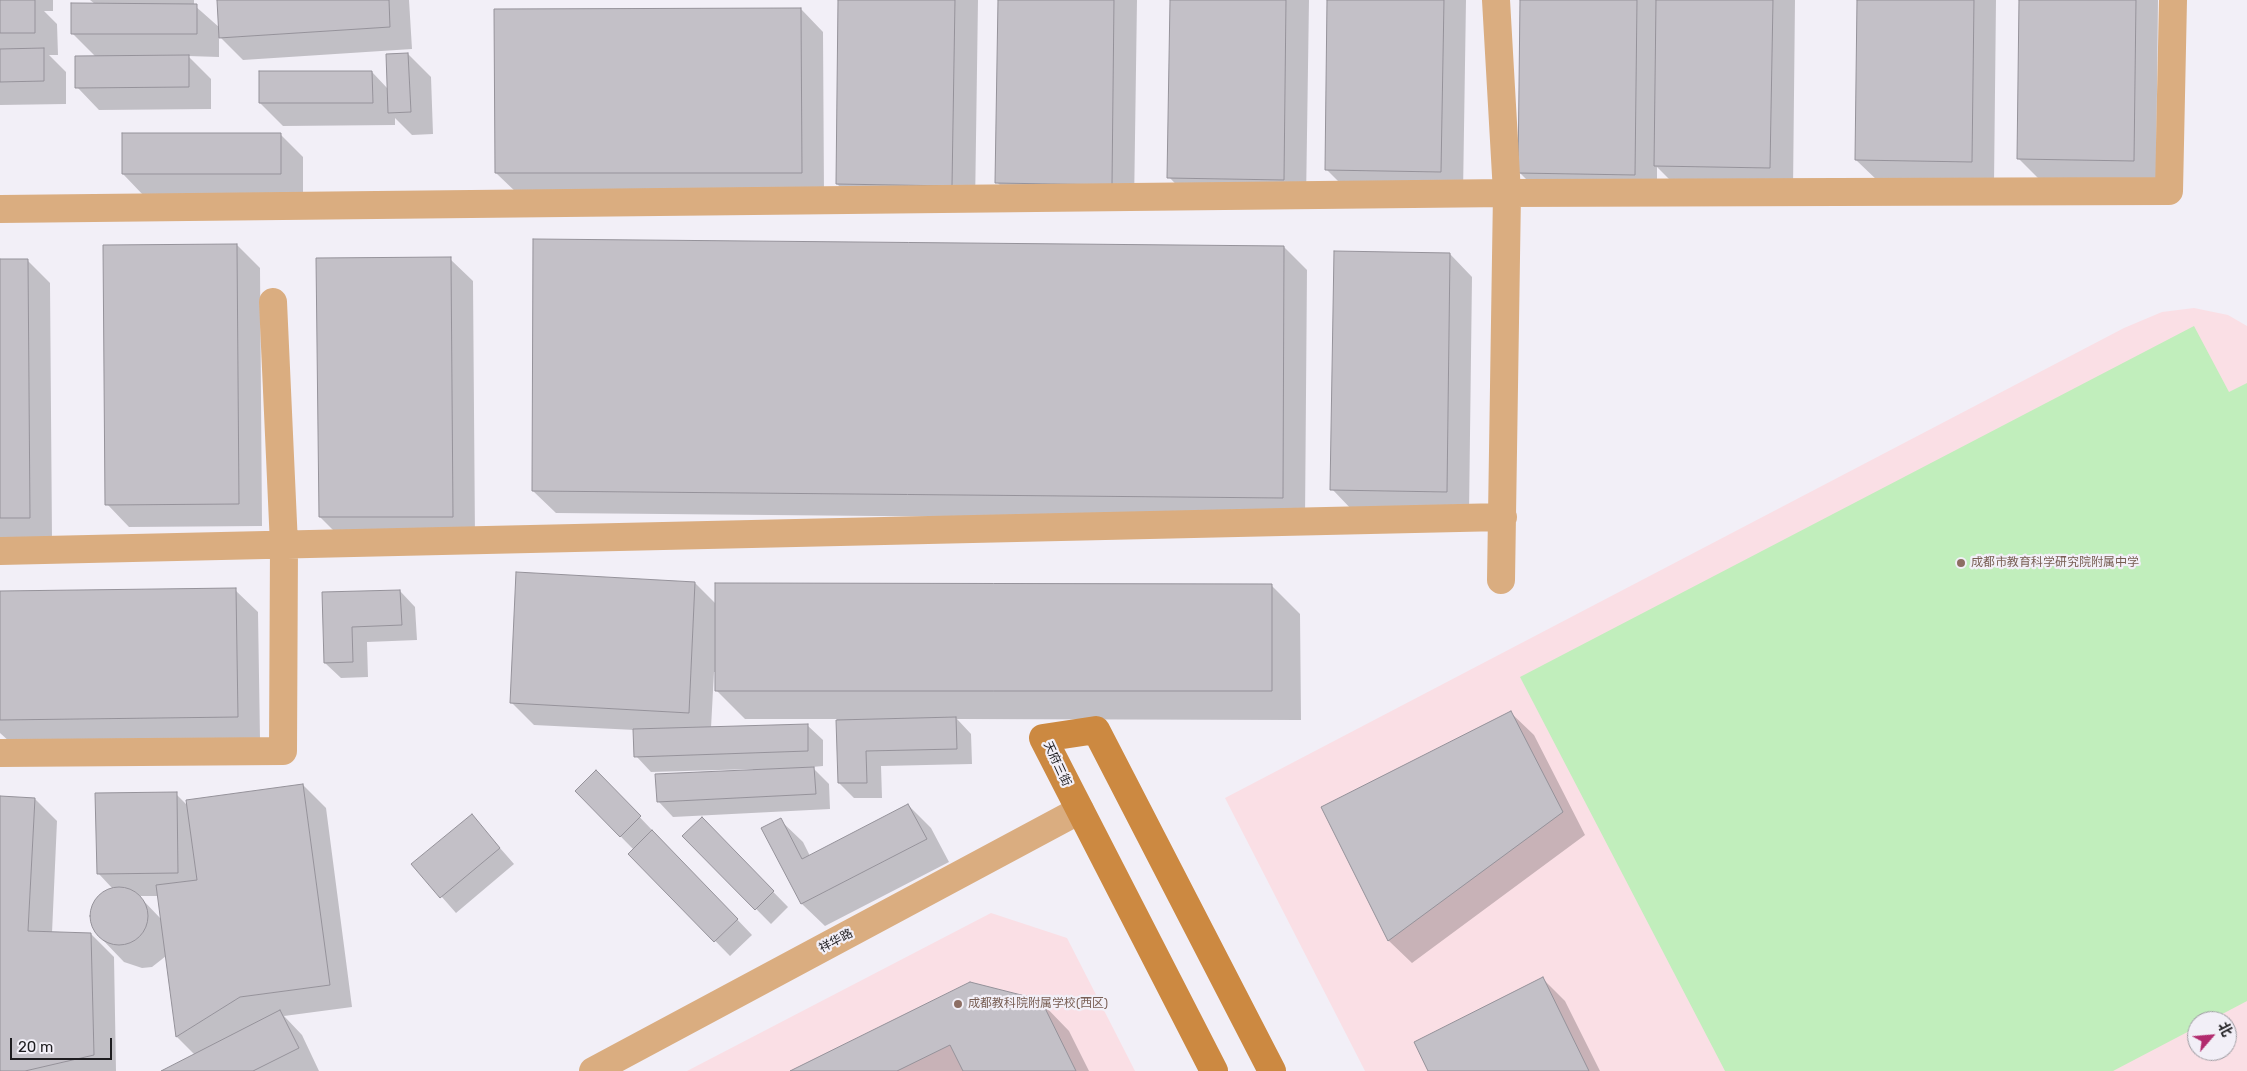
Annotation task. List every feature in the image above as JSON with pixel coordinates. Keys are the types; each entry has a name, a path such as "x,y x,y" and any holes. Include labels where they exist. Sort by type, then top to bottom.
{"street":[{"path":"1496,0 1507,193 1501,580"},
{"path":"0,208 1507,193 2169,191 2173,0"},
{"path":"0,753 283,751 284,545 273,302"},
{"path":"0,551 1503,517"},
{"name":"天府三街","path":"1214,1071 1043,738 1096,730 1272,1071"},
{"name":"祥华路","path":"593,1071 1080,810"}],"shaded area":[{"name":"成都市教育科学研究院附属中学","path":"2194,308 2228,315 2247,326 2247,1071 1365,1071 1225,798 2124,328 2162,312"},
{"name":"成都教科院附属学校(西区)","path":"991,913 1067,938 1135,1071 687,1071"}],"green space":[{"name":"成都市教育科学研究院附属中学","path":"2194,326 2229,392 2247,383 2247,1001 2228,1011 2187,1011 2187,1032 2113,1071 1725,1071 1520,677"}],"building":[{"path":"0,0 35,0 35,33 0,33"},
{"path":"217,0 389,0 390,27 219,38"},
{"path":"838,0 955,0 952,186 836,184"},
{"path":"998,0 1114,0 1112,185 995,183"},
{"path":"1170,0 1286,0 1284,180 1167,178"},
{"path":"1327,0 1444,0 1441,172 1325,170"},
{"path":"1520,0 1637,0 1635,175 1518,173"},
{"path":"1656,0 1773,0 1770,168 1654,166"},
{"path":"1857,0 1974,0 1972,162 1855,160"},
{"path":"2019,0 2136,0 2134,161 2017,159"},
{"path":"71,3 197,4 197,34 71,34"},
{"path":"801,8 802,173 495,173 494,9"},
{"path":"44,48 44,81 0,82 0,49"},
{"path":"408,53 411,112 388,113 386,54"},
{"path":"189,55 189,87 75,88 75,56"},
{"path":"259,71 372,71 373,103 259,103"},
{"path":"122,133 281,133 281,174 122,174"},
{"path":"533,239 1284,246 1283,498 532,491"},
{"path":"237,244 239,504 105,505 103,245"},
{"path":"1334,251 1450,253 1447,492 1330,490"},
{"path":"451,257 453,517 319,517 316,258"},
{"path":"0,259 28,259 30,518 0,518"},
{"path":"516,572 695,582 689,713 510,703"},
{"path":"715,583 1272,584 1272,691 715,691"},
{"path":"236,588 238,717 0,720 0,591"},
{"path":"400,590 402,625 352,627 353,662 324,663 322,592"},
{"path":"1511,711 1563,812 1388,941 1321,807"},
{"path":"956,717 957,749 866,751 867,783 838,783 836,720"},
{"path":"808,724 808,751 634,757 633,729"},
{"path":"814,767 816,794 657,802 655,774"},
{"path":"596,770 641,816 620,837 575,791"},
{"path":"303,784 330,985 240,997 176,1037 156,885 197,880 186,800"},
{"path":"177,792 178,873 97,874 95,793"},
{"path":"0,796 35,798 28,931 91,933 94,1055 25,1071 0,1071"},
{"path":"908,804 927,839 801,904 761,828 781,818 802,859"},
{"path":"472,814 500,848 440,898 411,864"},
{"path":"702,817 774,891 755,910 682,836"},
{"path":"652,830 738,919 714,942 628,854"},
{"path":"113,887 125,887 140,895 148,910 148,922 140,937 125,945 113,945 98,937 90,922 90,910 98,895"},
{"path":"1543,977 1589,1071 1428,1071 1414,1042"},
{"path":"970,982 1041,1000 1076,1071 963,1071 950,1045 897,1071 790,1071"},
{"path":"280,1010 299,1048 253,1071 161,1071"}],"place":[{"name":"成都市教育科学研究院附属中学","path":"1961,563"},
{"name":"成都教科院附属学校(西区)","path":"958,1004"}]}
